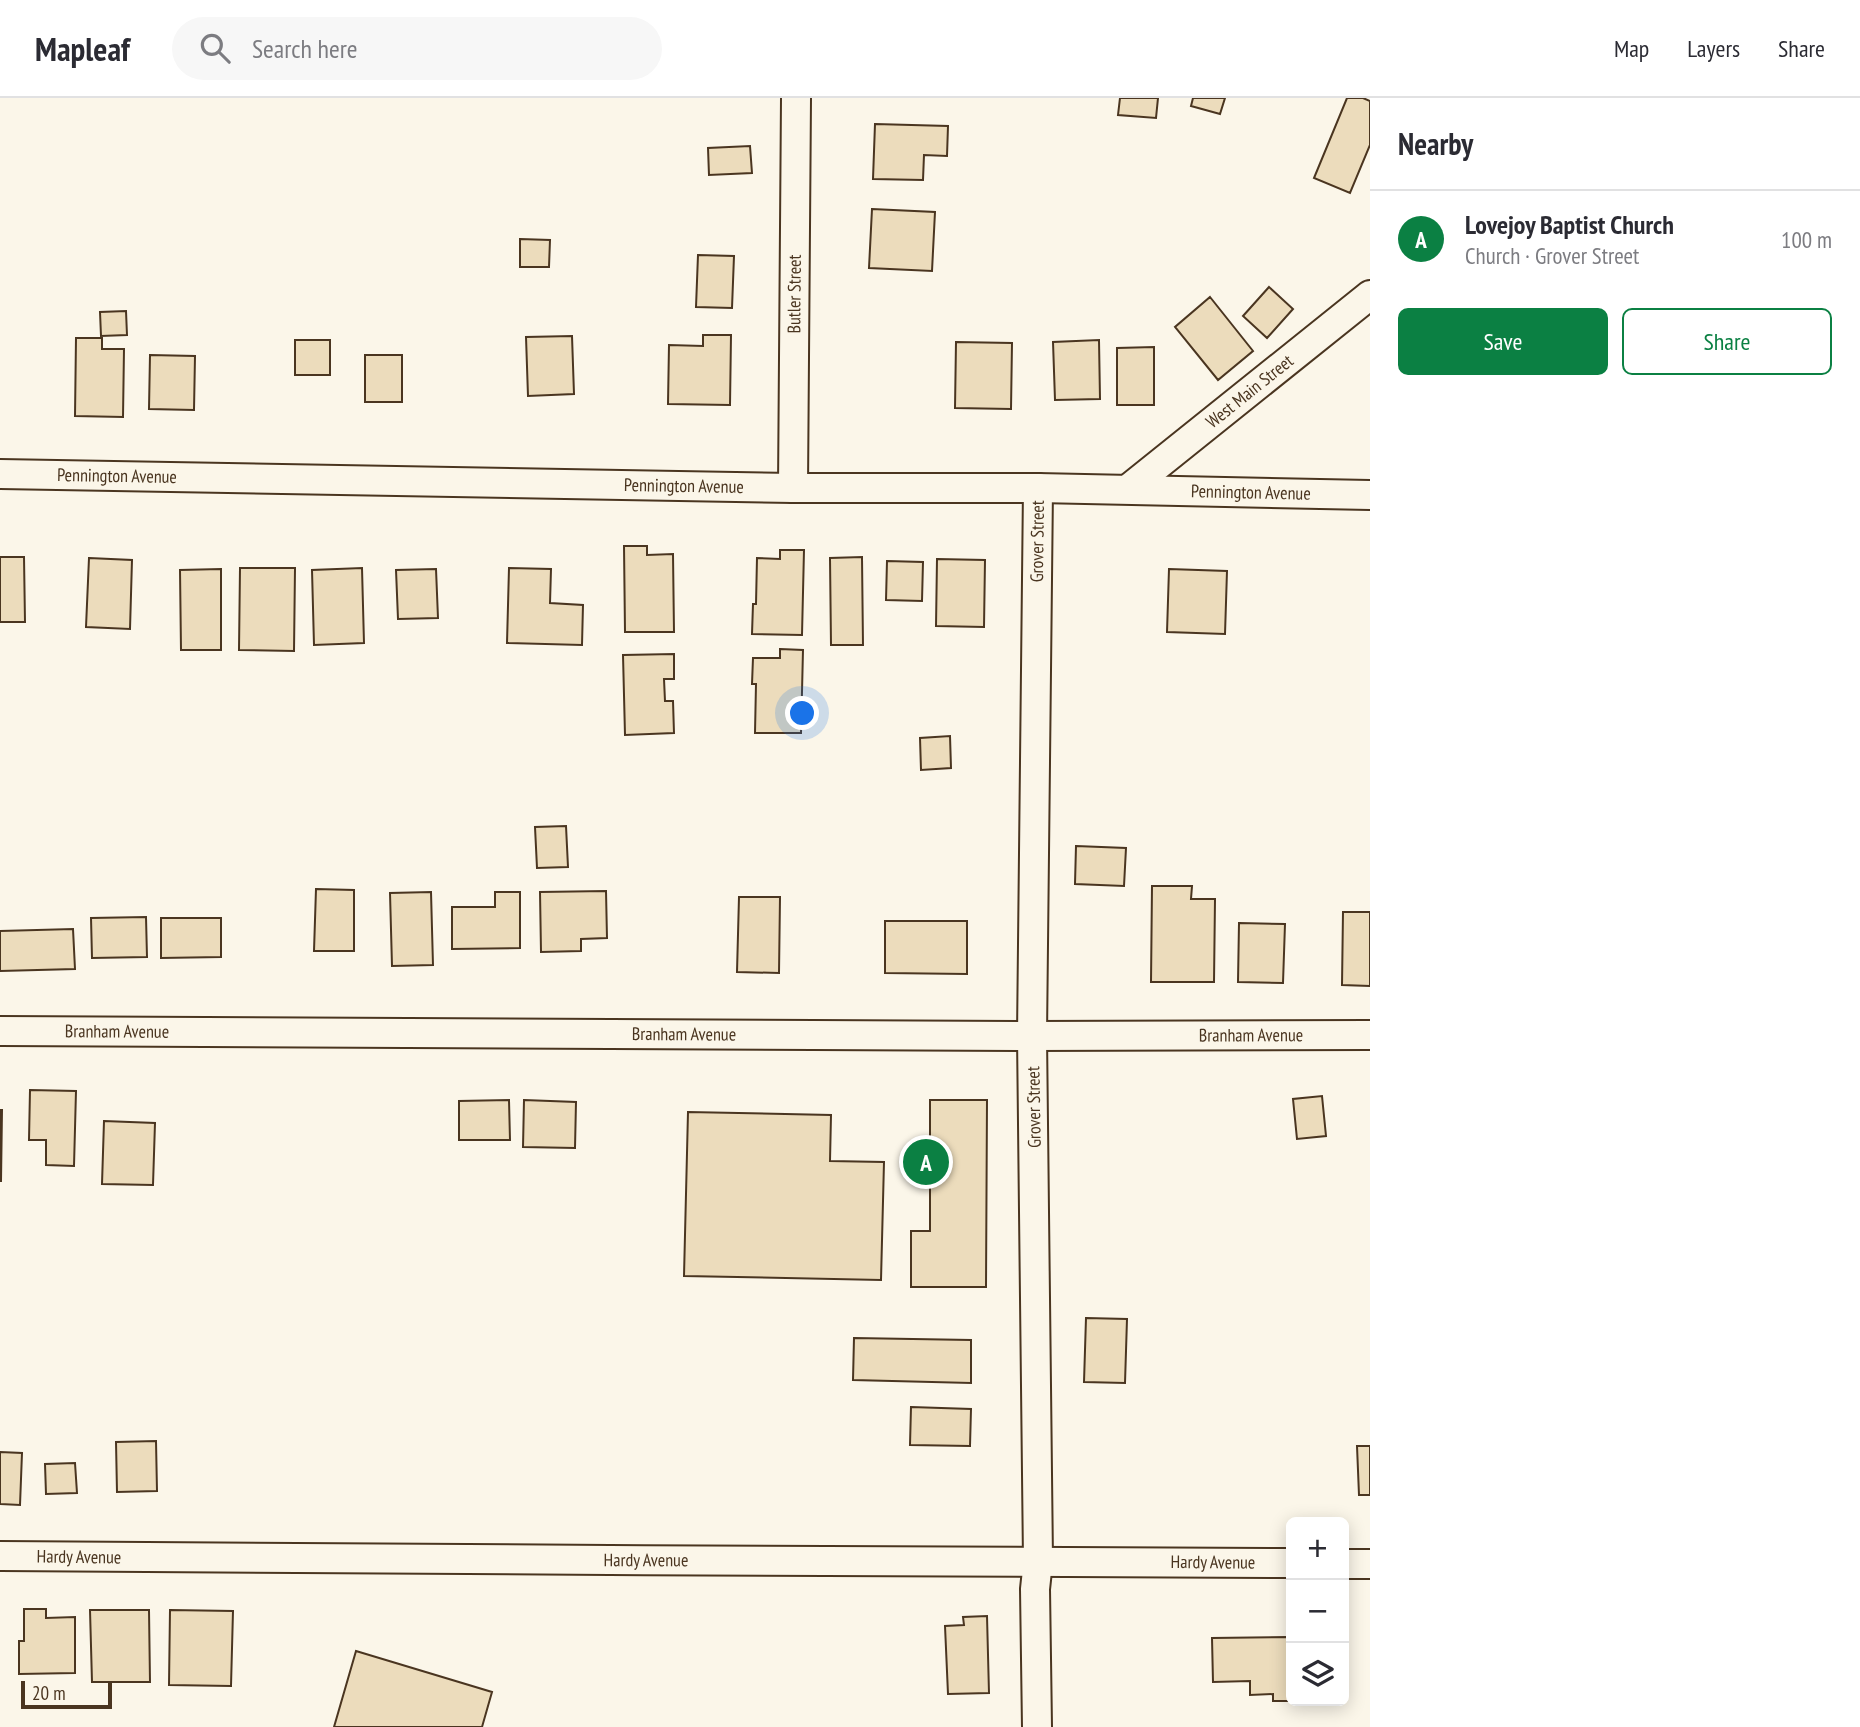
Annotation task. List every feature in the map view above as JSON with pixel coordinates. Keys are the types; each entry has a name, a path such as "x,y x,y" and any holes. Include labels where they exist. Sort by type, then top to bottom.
{"street":[{"name":"Butler Street","path":"793,488 796,98"},
{"name":"West Main Street","path":"1128,489 1370,295"},
{"name":"Pennington Avenue","path":"0,474 793,488 1128,489 1370,495"},
{"name":"Grover Street","path":"1037,1727 1035,1589 1038,1561 1032,1036 1038,488"},
{"name":"Branham Avenue","path":"0,1031 1370,1035"},
{"name":"Hardy Avenue","path":"0,1556 317,1561 1286,1563"},
{"path":"1349,1564 1370,1564"}],"building":[{"path":"1120,98 1158,98 1156,118 1118,115"},
{"path":"1193,98 1225,98 1220,114 1191,106"},
{"path":"1347,98 1370,101 1370,145 1350,193 1314,178"},
{"path":"875,124 948,126 947,156 924,155 923,180 873,179"},
{"path":"750,146 752,173 709,175 708,148"},
{"path":"872,209 935,212 932,271 869,268"},
{"path":"520,239 550,240 549,267 520,267"},
{"path":"698,255 734,256 732,308 696,307"},
{"path":"1269,287 1293,309 1267,338 1243,316"},
{"path":"1210,297 1253,351 1218,380 1175,327"},
{"path":"126,311 127,335 101,336 100,312"},
{"path":"703,335 731,335 730,405 668,404 669,345 703,346"},
{"path":"572,336 574,394 528,396 526,337"},
{"path":"76,338 102,338 102,349 124,349 123,417 75,416"},
{"path":"295,340 330,340 330,375 295,375"},
{"path":"1099,340 1100,399 1055,400 1053,342"},
{"path":"956,342 1012,343 1011,409 955,408"},
{"path":"1154,347 1154,405 1117,405 1117,348"},
{"path":"150,355 195,356 194,410 149,409"},
{"path":"365,355 402,355 402,402 365,402"},
{"path":"624,546 647,546 647,555 673,554 674,632 625,632"},
{"path":"780,550 804,550 802,635 752,634 757,558 780,559"},
{"path":"0,557 24,557 25,622 0,622"},
{"path":"862,557 863,645 831,645 830,558"},
{"path":"89,558 132,560 130,629 86,627"},
{"path":"937,559 985,560 984,627 936,626"},
{"path":"887,561 923,562 922,601 886,600"},
{"path":"240,568 295,568 294,651 239,650"},
{"path":"362,568 364,643 314,645 312,570"},
{"path":"509,568 551,569 550,603 583,605 582,645 507,643"},
{"path":"221,569 221,650 181,650 180,570"},
{"path":"436,569 438,618 398,619 396,570"},
{"path":"1169,569 1227,571 1225,634 1167,632"},
{"path":"780,649 803,650 801,733 755,733 756,684 752,684 753,658 780,658"},
{"path":"674,654 674,679 664,679 665,701 673,701 674,733 625,735 623,655"},
{"path":"950,736 951,768 921,770 920,738"},
{"path":"566,826 568,867 537,868 535,827"},
{"path":"1076,846 1126,848 1124,886 1075,884"},
{"path":"1152,886 1192,886 1191,899 1215,899 1214,982 1151,982"},
{"path":"316,889 354,890 354,951 314,951"},
{"path":"606,891 607,938 581,939 581,951 541,952 540,892"},
{"path":"431,892 433,965 392,966 390,893"},
{"path":"495,892 520,892 520,948 452,949 452,907 495,907"},
{"path":"739,897 780,897 779,973 737,972"},
{"path":"1343,912 1370,912 1370,986 1342,985"},
{"path":"146,917 147,957 92,958 91,918"},
{"path":"161,918 221,918 221,957 161,958"},
{"path":"885,921 967,921 967,974 885,973"},
{"path":"1239,923 1285,924 1283,983 1238,982"},
{"path":"73,929 75,969 0,971 0,931"},
{"path":"30,1090 76,1091 74,1166 46,1165 46,1140 29,1140"},
{"path":"1322,1096 1326,1136 1297,1139 1293,1099"},
{"path":"509,1100 510,1140 459,1140 459,1101"},
{"path":"524,1100 576,1102 575,1148 523,1147"},
{"path":"930,1100 987,1100 986,1287 911,1287 911,1231 930,1231"},
{"path":"2,1110 1,1181 0,1181"},
{"path":"688,1112 831,1115 830,1161 884,1162 881,1280 684,1276"},
{"path":"104,1121 155,1123 153,1185 102,1184"},
{"path":"1086,1318 1127,1319 1125,1383 1084,1382"},
{"path":"854,1338 971,1340 971,1383 853,1380"},
{"path":"911,1407 971,1409 970,1446 910,1445"},
{"path":"156,1441 157,1491 117,1492 116,1442"},
{"path":"1357,1446 1370,1446 1370,1495 1359,1495"},
{"path":"0,1452 22,1453 20,1505 0,1504"},
{"path":"75,1463 77,1493 46,1494 45,1464"},
{"path":"24,1609 46,1609 46,1618 75,1617 75,1673 19,1674 19,1641 24,1641"},
{"path":"90,1610 149,1610 150,1682 92,1682"},
{"path":"170,1610 233,1611 231,1686 169,1685"},
{"path":"987,1616 989,1693 948,1694 945,1626 964,1625 963,1617"},
{"path":"1286,1637 1286,1701 1273,1701 1273,1694 1250,1695 1250,1681 1213,1682 1212,1638"},
{"path":"356,1651 492,1692 482,1727 334,1727"}],"place":[{"name":"Lovejoy Baptist Church","path":"926,1162"}]}
